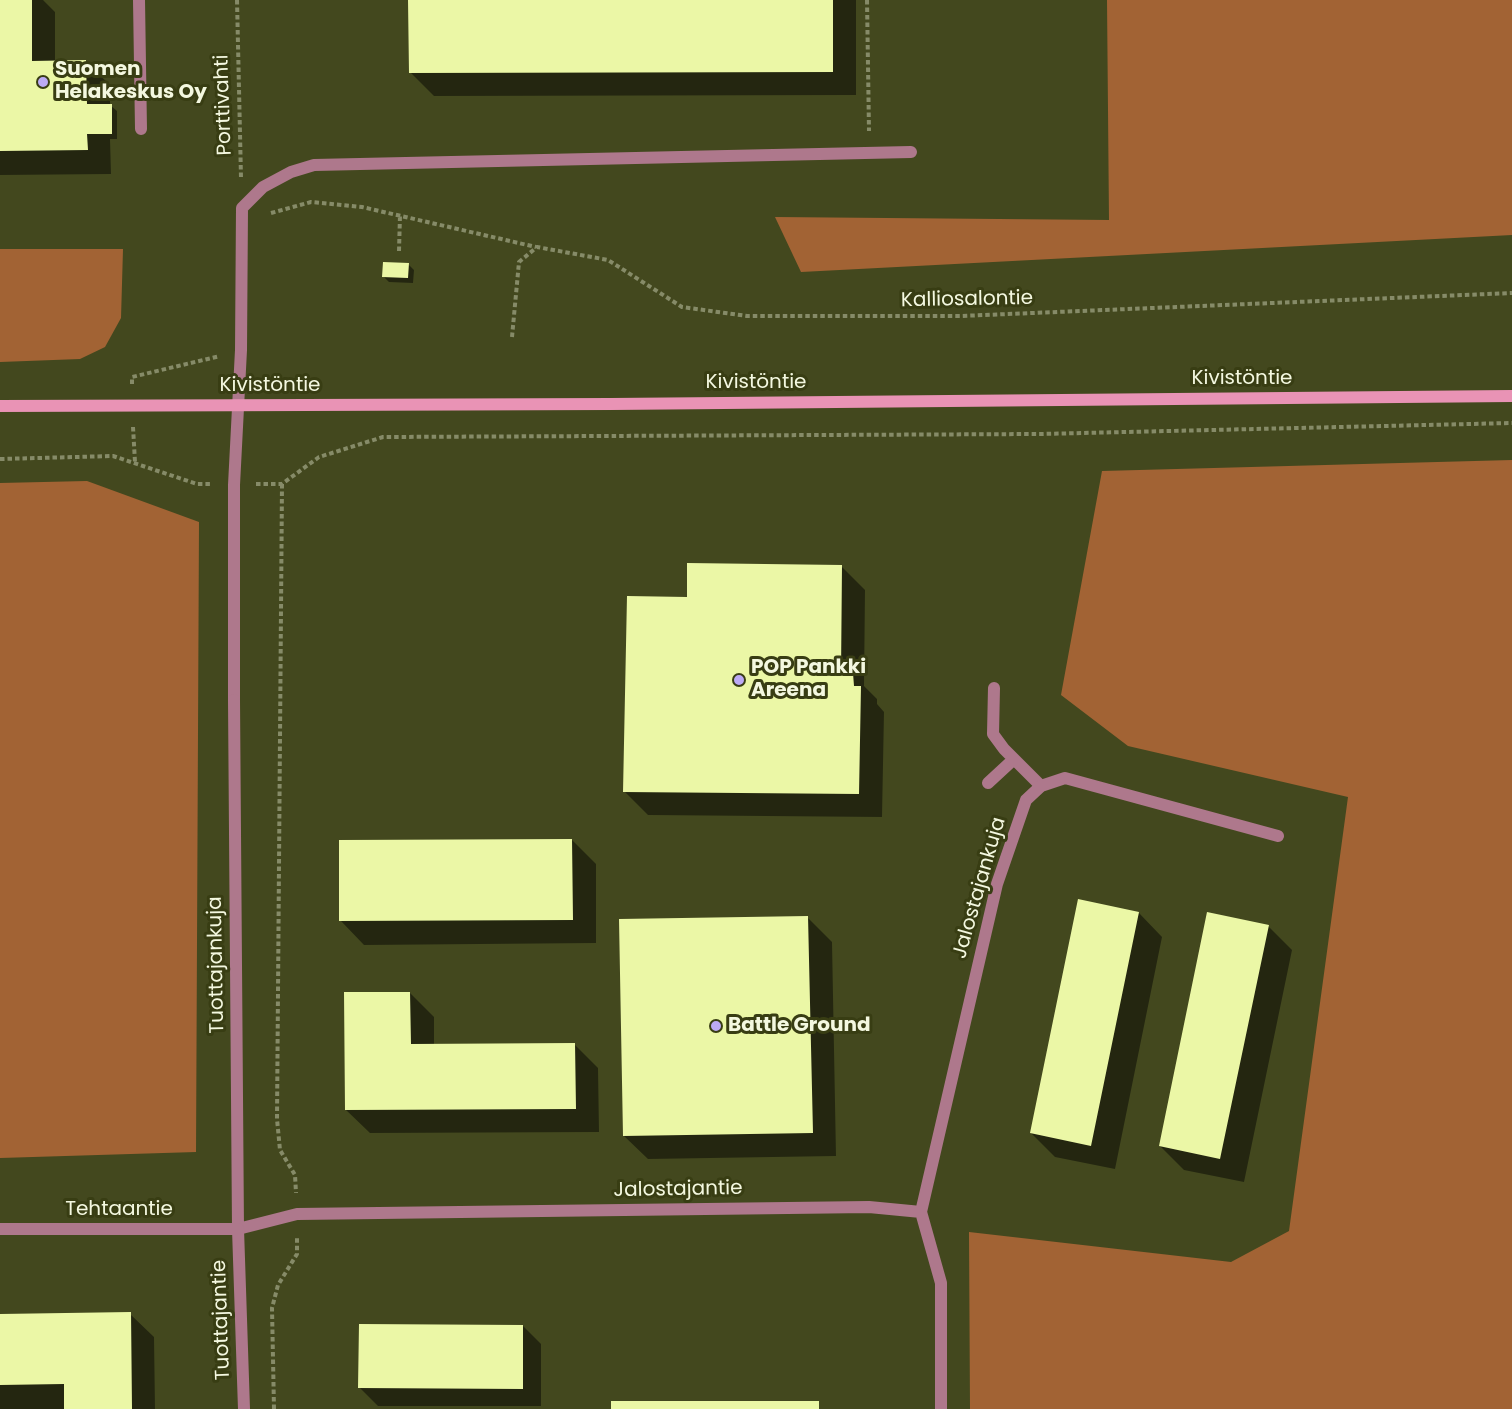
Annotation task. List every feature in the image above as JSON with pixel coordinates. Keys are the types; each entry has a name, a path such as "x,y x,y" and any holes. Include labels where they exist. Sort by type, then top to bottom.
{"main road":[{"name":"Kivistöntie","path":"0,406 1512,396"}],"street":[{"path":"139,0 141,129"},
{"path":"242,208 263,187 291,172 314,165 911,152"},
{"name":"Tuottajankuja","path":"238,1229 234,485 239,406 242,208"},
{"path":"994,688 993,734 1004,749 1041,786 1065,778 1278,836"},
{"path":"988,783 1014,759"},
{"name":"Jalostajankuja","path":"921,1212 997,884 1026,800 1041,786"},
{"name":"Jalostajantie","path":"238,1229 297,1214 869,1207 921,1212"},
{"path":"921,1212 941,1283 941,1409"},
{"name":"Tehtaantie","path":"0,1229 238,1229"},
{"name":"Tuottajantie","path":"238,1229 244,1409"}],"path":[{"name":"Porttivahti","path":"237,0 242,208"},
{"path":"867,0 870,153"},
{"name":"Kalliosalontie","path":"242,226 273,212 311,202 362,207 537,247 608,260 682,307 747,316 961,316 1512,293"},
{"path":"399,251 400,215"},
{"path":"512,337 519,262 537,247"},
{"path":"0,459 113,456 197,484 282,484 319,457 383,437 1040,434 1512,423"},
{"path":"274,1409 272,1308 278,1285 297,1254 296,1174 280,1150 277,1119 282,484"}],"shaded area":[{"path":"1107,0 1512,0 1512,235 801,272 775,217 1109,220"},
{"path":"0,249 123,249 121,318 105,347 80,359 0,362"},
{"path":"1512,460 1512,1409 970,1409 969,1232 1231,1262 1289,1231 1348,797 1128,746 1061,695 1102,471"},
{"path":"87,481 199,522 196,1152 0,1158 0,483"}],"building":[{"name":"Suomen Helakeskus Oy","path":"0,0 32,0 32,61 86,60 87,104 112,104 112,134 87,134 88,150 0,151"},
{"path":"408,0 833,0 833,72 409,73"},
{"path":"383,262 409,263 408,278 382,277"},
{"name":"POP Pankki Areena","path":"687,563 842,565 841,673 853,673 854,686 861,686 859,794 623,792 627,596 687,597"},
{"path":"572,839 573,920 339,921 339,840"},
{"path":"1078,899 1139,912 1091,1146 1030,1133"},
{"path":"1207,912 1269,925 1220,1159 1159,1146"},
{"name":"Battle Ground","path":"808,916 813,1133 623,1136 619,919"},
{"path":"344,992 410,992 411,1044 575,1043 576,1109 345,1110"},
{"path":"131,1312 132,1409 64,1409 64,1384 0,1385 0,1314"},
{"path":"359,1324 523,1325 523,1389 358,1388"},
{"path":"611,1401 819,1401 819,1409 611,1409"}],"place":[{"name":"Suomen Helakeskus Oy","path":"43,82"},
{"name":"POP Pankki Areena","path":"739,680"},
{"name":"Battle Ground","path":"716,1026"}]}
